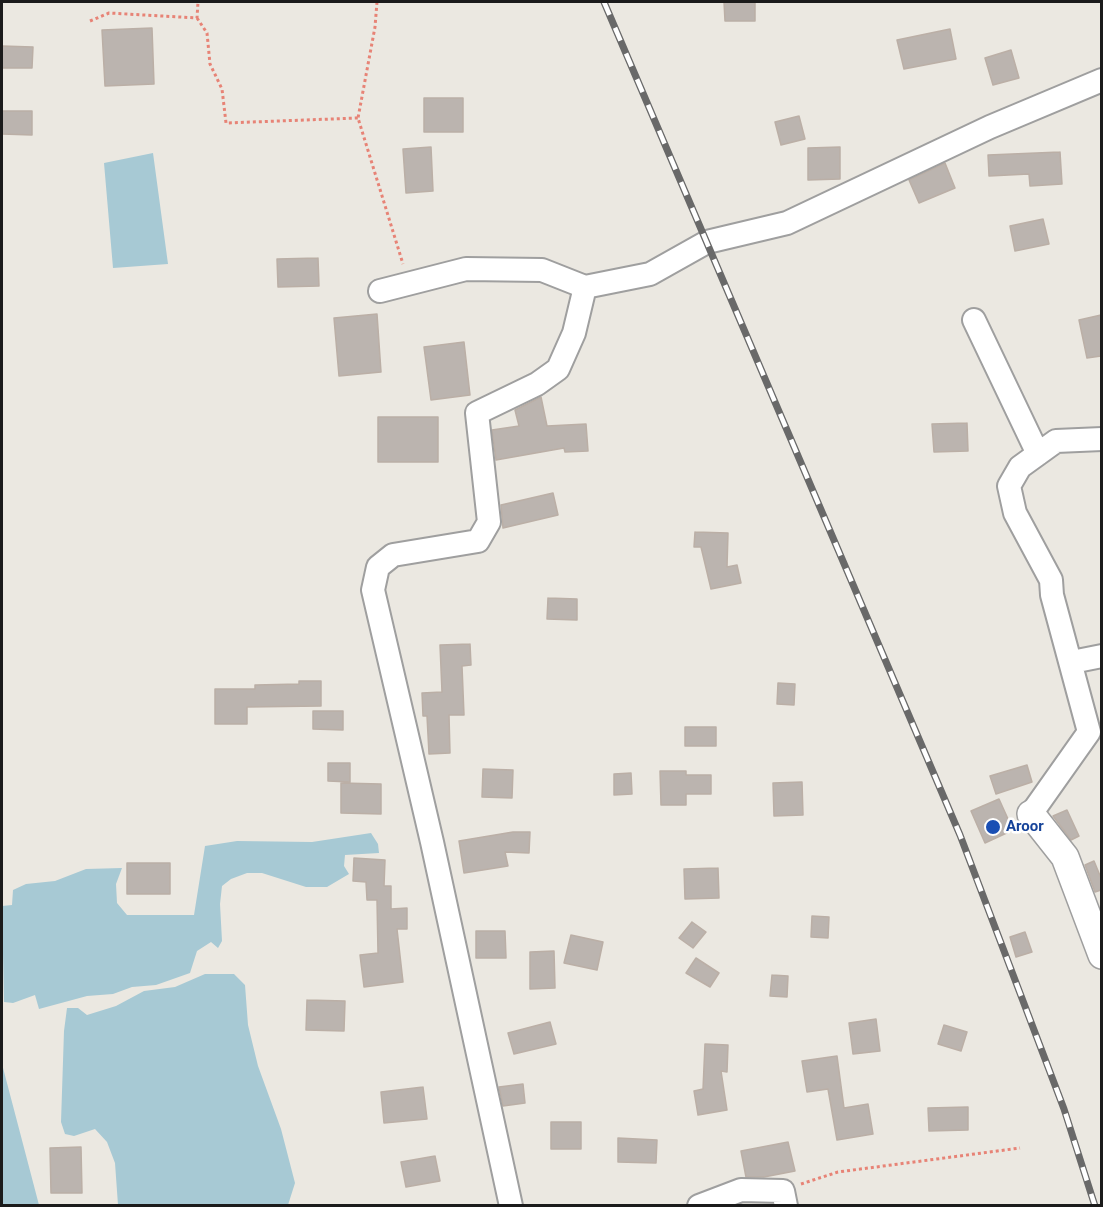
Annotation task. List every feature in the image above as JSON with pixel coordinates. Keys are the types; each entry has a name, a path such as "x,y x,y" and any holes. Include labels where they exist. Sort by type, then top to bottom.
{"street":[{"path":"380,291 466,269 542,270 585,287 650,274 707,242 788,223 990,127 1101,80"},
{"path":"511,1206 429,831 373,590 378,567 393,555 478,541 489,522 477,413 537,384 558,369 574,333 585,287"},
{"path":"974,320 1038,454"},
{"path":"1101,439 1056,441 1020,467 1009,486 1015,513 1051,580 1052,595 1072,662 1089,732 1030,814 1065,857 1101,955"},
{"path":"1072,662 1101,656"},
{"path":"699,1206 741,1190 784,1198"}],"path":[{"path":"198,2 197,18 207,33 210,64 222,89 226,123 358,118"},
{"path":"377,2 375,27 358,118 408,284"},
{"path":"90,21 109,13 197,18"},
{"path":"784,1198 838,1172 925,1163 1020,1148"}],"water":[{"path":"153,153 168,264 113,268 104,163"},
{"path":"371,833 378,844 379,853 345,855 344,866 349,874 327,887 306,887 262,873 247,873 231,879 222,886 220,904 222,941 218,948 211,942 197,951 190,973 156,985 132,987 113,994 87,996 39,1009 35,995 13,1003 4,1002 2,906 12,905 13,890 26,884 55,881 86,869 122,868 116,884 117,903 127,915 194,915 205,846 237,841 312,842"},
{"path":"205,974 234,974 245,985 248,1025 258,1066 281,1129 295,1183 288,1205 118,1205 115,1163 107,1142 95,1129 74,1136 65,1134 61,1122 67,1008 78,1008 87,1015 116,1006 144,991 175,987"},
{"path":"2,1064 39,1205 2,1205"}],"building":[{"path":"724,2 755,2 755,21 725,21"},
{"path":"152,28 154,84 105,86 102,30"},
{"path":"950,29 956,59 904,69 897,40"},
{"path":"2,46 33,47 32,68 2,68"},
{"path":"1011,50 1019,78 993,85 985,58"},
{"path":"424,98 463,98 463,132 424,132"},
{"path":"2,111 32,111 32,135 2,134"},
{"path":"799,116 805,139 781,145 775,122"},
{"path":"431,147 433,191 406,193 403,149"},
{"path":"840,147 840,179 808,180 808,148"},
{"path":"1060,152 1062,184 1030,186 1029,174 989,176 988,155"},
{"path":"945,163 955,188 919,203 909,180"},
{"path":"1043,219 1049,244 1015,251 1010,226"},
{"path":"318,258 319,286 278,287 277,259"},
{"path":"377,314 381,372 339,376 334,318"},
{"path":"1101,315 1101,356 1087,358 1079,320"},
{"path":"464,342 470,395 431,400 424,347"},
{"path":"541,397 547,426 586,424 588,451 565,452 564,448 496,460 492,430 519,426 515,410"},
{"path":"378,417 438,417 438,462 378,462"},
{"path":"967,423 968,451 934,452 932,424"},
{"path":"553,493 558,515 503,528 501,505"},
{"path":"695,532 728,533 727,567 737,565 741,583 711,589 701,547 694,547"},
{"path":"548,598 577,599 577,620 547,619"},
{"path":"470,644 471,665 462,666 464,715 449,715 450,753 429,754 427,716 423,716 422,693 442,692 440,645"},
{"path":"299,681 321,681 321,706 247,707 247,724 215,724 215,689 255,689 255,685 299,684"},
{"path":"778,683 795,684 794,705 777,704"},
{"path":"313,711 343,711 343,730 313,729"},
{"path":"685,727 716,727 716,746 685,746"},
{"path":"328,763 350,763 350,782 328,781"},
{"path":"1027,765 1032,782 996,794 990,776"},
{"path":"483,769 513,770 512,798 482,797"},
{"path":"660,771 686,771 686,775 711,775 711,794 686,794 686,805 661,805"},
{"path":"631,773 632,794 614,795 614,774"},
{"path":"802,782 803,815 774,816 773,783"},
{"path":"341,783 381,784 381,814 341,813"},
{"path":"999,799 1013,830 985,843 971,811"},
{"path":"1067,810 1079,836 1071,840 1053,816"},
{"path":"513,832 530,832 529,853 505,852 508,866 464,873 459,841"},
{"path":"354,858 385,860 384,886 391,886 391,909 407,908 407,929 397,929 403,982 364,987 360,955 378,953 377,900 367,900 366,882 353,881"},
{"path":"1094,861 1101,878 1101,890 1095,892 1085,865"},
{"path":"127,863 170,863 170,894 127,894"},
{"path":"718,868 719,898 685,899 684,869"},
{"path":"812,916 829,917 828,938 811,937"},
{"path":"692,922 706,932 693,948 679,938"},
{"path":"476,931 505,931 506,958 476,958"},
{"path":"1025,932 1032,952 1016,957 1010,937"},
{"path":"571,935 603,942 597,970 564,963"},
{"path":"554,951 555,988 530,989 530,952"},
{"path":"696,958 719,973 710,987 686,973"},
{"path":"772,975 788,976 787,997 770,996"},
{"path":"307,1000 345,1001 344,1031 306,1030"},
{"path":"876,1019 880,1051 853,1054 849,1023"},
{"path":"550,1022 556,1044 514,1054 508,1033"},
{"path":"944,1025 967,1032 961,1051 938,1044"},
{"path":"705,1044 728,1045 727,1072 721,1071 727,1110 698,1115 694,1091 703,1089"},
{"path":"837,1056 844,1108 868,1104 873,1134 837,1140 828,1089 807,1092 802,1061"},
{"path":"523,1084 525,1103 503,1106 499,1087"},
{"path":"423,1087 427,1119 384,1123 381,1092"},
{"path":"968,1107 968,1130 929,1131 928,1108"},
{"path":"551,1122 581,1122 581,1149 551,1149"},
{"path":"618,1138 657,1140 656,1163 618,1162"},
{"path":"788,1142 795,1171 764,1177 746,1177 741,1151"},
{"path":"81,1147 82,1193 51,1193 50,1148"},
{"path":"435,1156 440,1181 406,1187 401,1162"}],"railway":[{"path":"604,2 960,835 1064,1109 1095,1206"}],"place":[{"name":"Aroor","path":"993,827"}]}
